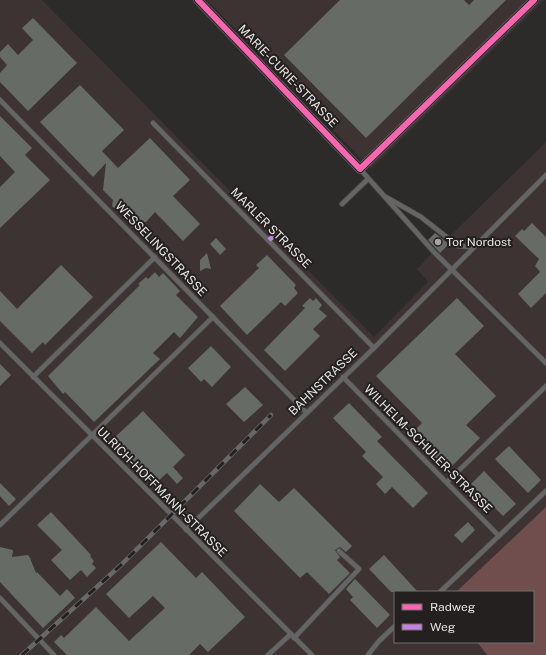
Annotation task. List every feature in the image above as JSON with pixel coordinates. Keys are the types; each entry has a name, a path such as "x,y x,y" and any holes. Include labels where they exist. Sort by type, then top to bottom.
{"street":[{"name":"MARIE-CURIE-STRASSE","path":"198,0 360,169"},
{"path":"360,169 534,0"}],"lane":[{"name":"WESSELINGSTRASSE","path":"0,100 306,412"},
{"name":"MARLER STRASSE","path":"153,123 374,348"},
{"name":"MARIE-CURIE-STRASSE","path":"360,169 451,269"},
{"name":"BAHNSTRASSE","path":"186,530 306,412 374,348 546,175"},
{"path":"342,204 368,179"},
{"path":"383,195 421,217 458,246 473,247"},
{"path":"33,377 155,257"},
{"path":"451,269 546,363"},
{"path":"0,525 213,317"},
{"name":"ULRICH-HOFFMANN-STRASSE","path":"0,343 312,655"},
{"name":"WILHELM-SCHULER-STRASSE","path":"343,377 499,536"},
{"path":"447,482 546,386"},
{"path":"441,591 546,491"},
{"path":"268,655 292,636 359,569 339,551"},
{"path":"0,598 54,655"},
{"path":"368,655 379,641 394,627"}],"shaded area":[{"path":"0,0 42,0 374,337 428,282 417,269 435,250 439,254 450,243 447,240 451,235 546,142 546,655 0,655"},
{"path":"207,0 544,0 371,169"},
{"path":"546,507 546,655 487,655 478,643 534,643 534,591 457,591"}],"building":[{"path":"340,0 464,0 469,5 474,0 506,0 366,138 284,55"},
{"path":"33,18 77,63 28,111 0,82 0,73 7,65 0,57 0,52 8,44 18,55 33,40 22,28"},
{"path":"80,85 124,130 102,151 118,168 150,138 190,180 173,196 200,224 183,241 155,212 146,222 135,222 127,213 121,214 112,206 113,200 103,190 106,163 93,177 40,122"},
{"path":"0,116 32,148 25,155 50,180 0,228 0,187 15,172 0,156"},
{"path":"532,223 546,237 546,293 531,308 518,294 540,272 535,266 539,259 515,236 522,229 524,231"},
{"name":"Tor Nordost","path":"435,233 449,244 440,253 428,240"},
{"path":"216,238 226,249 220,255 210,244"},
{"path":"207,253 211,269 206,268 200,271 200,260"},
{"path":"267,255 296,285 294,288 298,293 285,306 281,302 247,335 220,306 259,268 256,265"},
{"path":"61,265 93,297 45,345 43,342 32,353 0,321 0,291 17,309"},
{"path":"155,272 159,277 163,273 180,291 176,295 198,317 180,338 174,332 153,353 160,359 94,422 65,392 63,394 48,376 140,285 138,284 146,277 148,279"},
{"path":"310,298 313,301 316,298 322,305 319,309 327,316 313,329 320,336 285,371 264,350 305,308 302,306"},
{"path":"457,298 484,326 455,354 496,396 466,425 480,438 452,466 449,463 442,470 429,456 436,450 415,430 422,423 376,376"},
{"path":"211,346 231,367 212,387 204,379 201,382 188,368"},
{"path":"0,364 11,375 0,386"},
{"path":"245,387 263,405 244,422 226,404"},
{"path":"349,403 382,437 377,441 428,493 413,508 392,487 385,494 376,484 383,477 362,456 366,452 333,418"},
{"path":"143,411 185,455 173,467 183,478 177,484 167,473 155,484 113,439"},
{"path":"509,446 541,480 528,493 495,459"},
{"path":"484,471 516,504 503,516 471,484"},
{"path":"0,483 16,499 9,506 0,496"},
{"path":"260,484 279,502 294,488 352,546 346,552 340,547 335,550 340,557 337,560 350,573 329,594 307,572 300,578 234,511"},
{"path":"51,512 91,555 90,556 94,561 92,564 96,568 87,577 81,570 70,580 51,560 62,550 37,525"},
{"path":"468,522 475,530 462,543 454,535"},
{"path":"161,542 196,578 202,572 245,617 208,652 200,644 189,655 67,655 54,642 61,635 64,638 96,607 129,641 165,608 153,596 129,618 106,594"},
{"path":"0,547 13,550 12,557 28,555 36,573 37,572 60,596 67,589 75,598 43,628 0,582"},
{"path":"384,555 417,591 391,592 369,569"},
{"path":"355,579 390,615 377,628 350,600 353,597 346,589"}],"railway":[{"path":"22,655 121,565 271,415"}],"marked path":[{"path":"269,240 281,229"}],"cycle path":[{"path":"198,0 360,169 534,0"}],"place":[{"name":"Tor Nordost","path":"438,242"}]}
